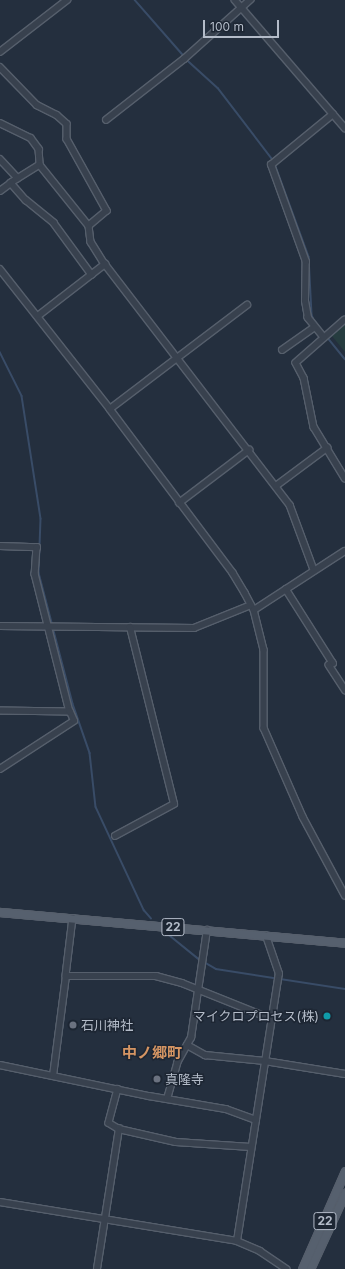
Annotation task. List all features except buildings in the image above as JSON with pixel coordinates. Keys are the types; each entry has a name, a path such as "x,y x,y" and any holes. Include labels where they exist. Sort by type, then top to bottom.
{"main road":[{"name":"22","path":"0,912 345,943"},
{"name":"22","path":"302,1269 345,1171"},
{"name":"22","path":"310,1269 345,1193"}],"street":[{"path":"0,52 67,0"},
{"path":"235,0 345,128"},
{"path":"106,120 184,59 250,0"},
{"path":"0,67 37,105 57,115 67,124 67,139 107,211 89,226"},
{"path":"326,336 314,328 306,310 306,262 272,164 333,114"},
{"path":"0,123 31,138 39,149 40,164 89,226 91,242 106,264 290,505 314,570"},
{"path":"0,159 18,178"},
{"path":"0,191 40,164"},
{"path":"11,183 26,200 54,223 92,275"},
{"path":"38,316 106,264"},
{"path":"0,269 110,409 233,573 253,607 264,650 264,728 303,817 345,895"},
{"path":"110,409 247,305"},
{"path":"345,320 296,363 304,378 314,427 345,478"},
{"path":"282,350 314,328"},
{"path":"276,486 327,448"},
{"path":"180,503 249,450"},
{"path":"0,546 37,547 35,574 70,712 74,721 0,769"},
{"path":"0,626 194,628 253,607 286,589 345,551"},
{"path":"286,589 333,663 329,665 345,690"},
{"path":"115,836 174,804 130,627"},
{"path":"0,711 70,712"},
{"path":"54,1076 73,918"},
{"path":"167,1099 177,1063 187,1045 200,991 207,930"},
{"path":"237,1241 279,974 266,936"},
{"path":"66,976 156,976 200,991 272,1019"},
{"path":"187,1045 205,1055 265,1061 345,1074"},
{"path":"0,1065 167,1099 226,1109 256,1120"},
{"path":"118,1089 109,1122 119,1129 176,1142 251,1147"},
{"path":"97,1269 119,1129"},
{"path":"0,1202 237,1241 260,1251 288,1269"}],"green space":[{"path":"345,324 345,352 332,336"}],"waterway":[{"path":"135,0 184,56"},
{"path":"186,59 218,88 273,160"},
{"path":"275,164 309,257 312,315 315,323"},
{"path":"328,338 345,359"},
{"path":"0,352 22,396 41,519 39,573 52,623"},
{"path":"54,631 73,704 90,753 96,807 144,910 151,918"},
{"path":"168,934 200,960"},
{"path":"204,962 216,969 345,989"}],"place":[{"name":"マイクロプロセス(株)","path":"327,1016"},
{"name":"石川神社","path":"73,1025"},
{"name":"真隆寺","path":"157,1079"}],"district":[{"name":"中ノ郷町","path":"152,1053"}]}
